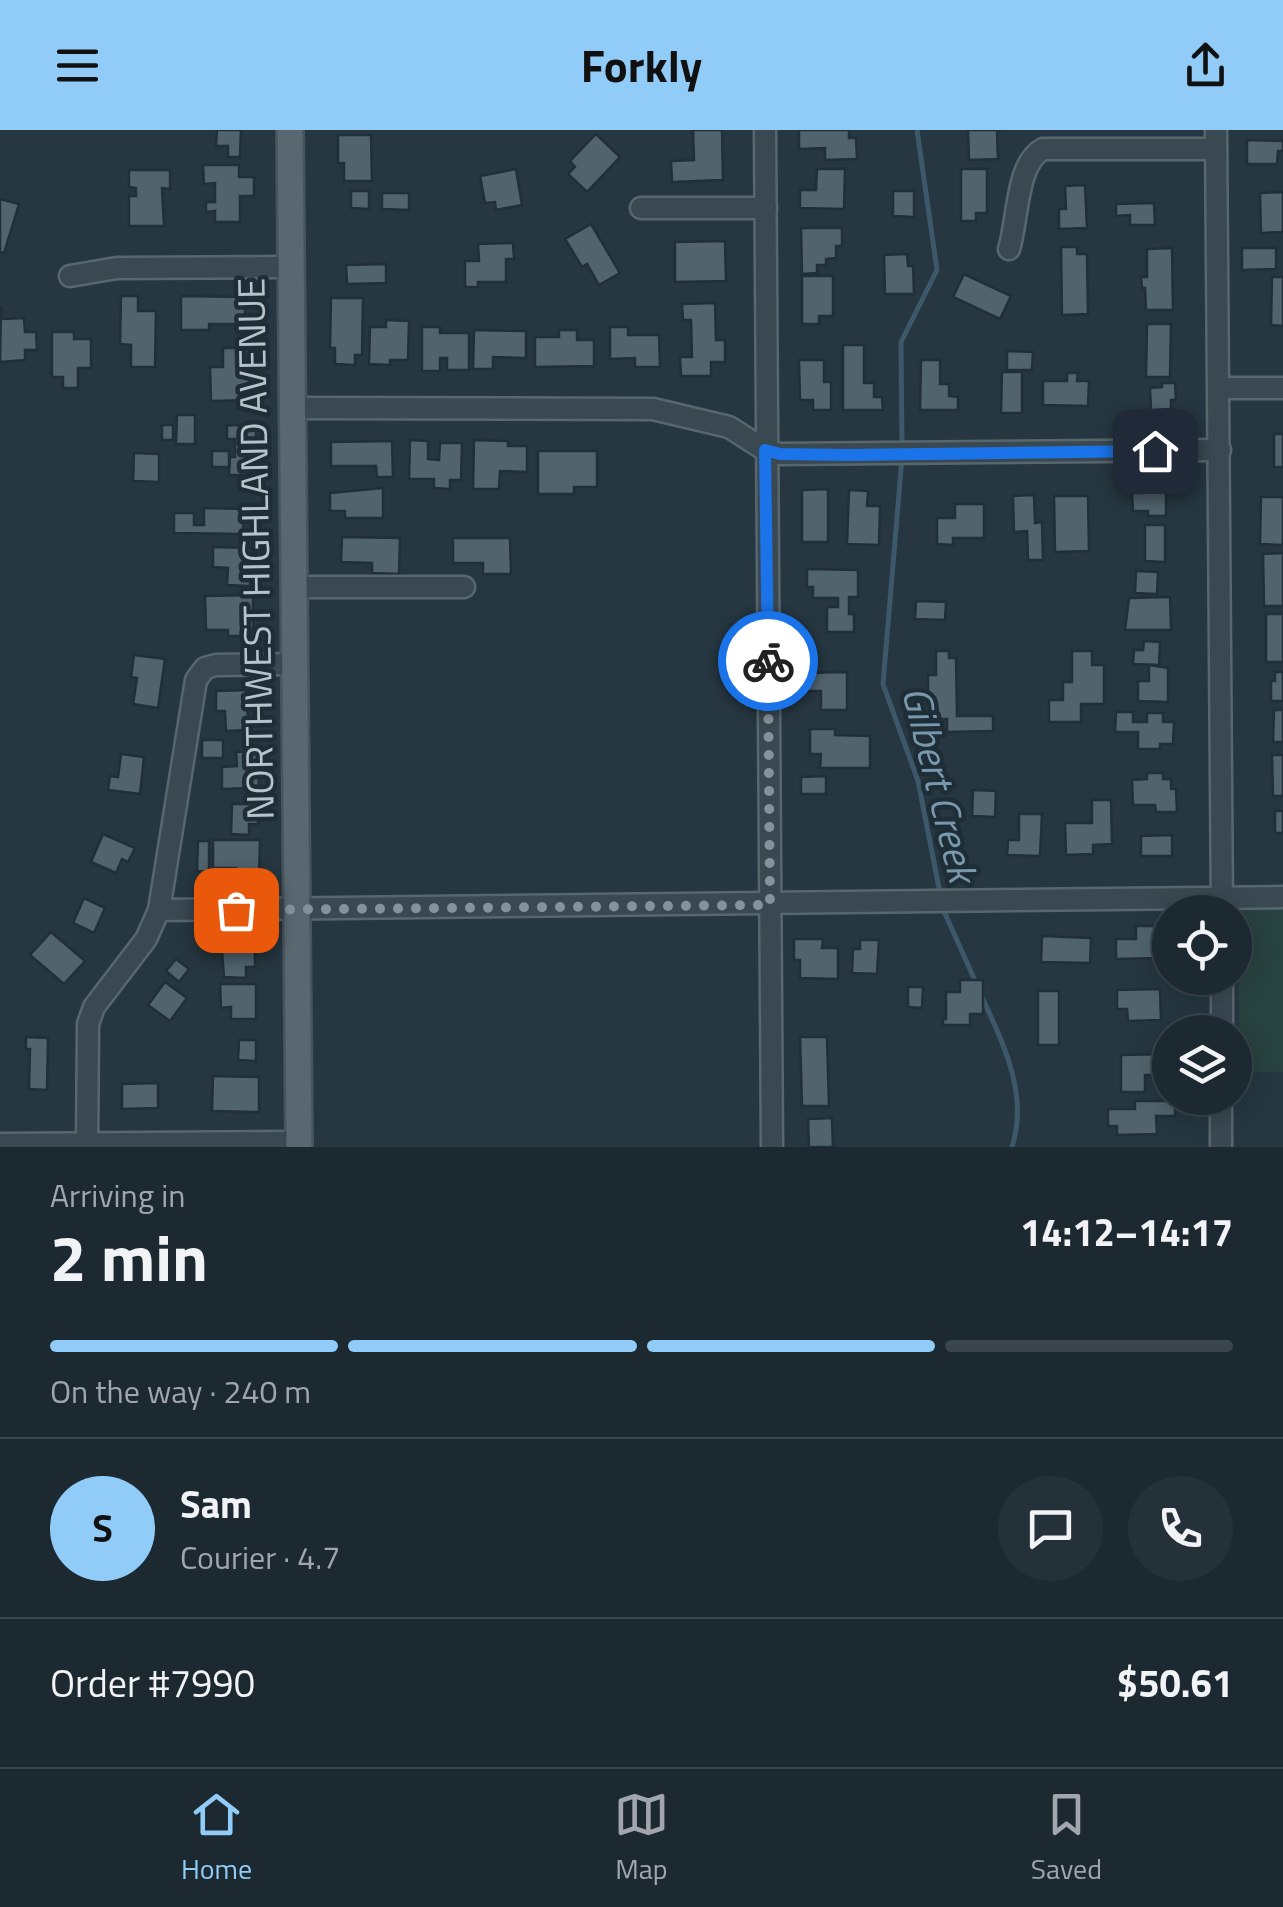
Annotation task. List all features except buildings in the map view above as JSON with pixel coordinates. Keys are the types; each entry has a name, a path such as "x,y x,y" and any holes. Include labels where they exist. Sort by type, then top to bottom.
{"main road":[{"name":"NORTHWEST HIGHLAND AVENUE","path":"290,130 299,1144"}],"street":[{"path":"765,130 772,1147"},
{"path":"1009,250 1024,172 1043,140 1216,140 1222,895"},
{"path":"641,208 766,208"},
{"path":"70,276 118,268 290,267"},
{"path":"1219,388 1283,388"},
{"path":"292,408 653,410 729,427 765,450 780,454 1220,450"},
{"path":"294,587 464,588"},
{"path":"87,1146 90,1015 137,954 159,910 199,673 216,665 294,664"},
{"path":"1252,901 1283,897"},
{"path":"159,910 1152,905"},
{"path":"1222,1115 1222,1147"},
{"path":"0,1144 299,1144"}],"green space":[{"path":"1252,908 1283,908 1283,1072 1252,1072 1252,1015 1239,1015 1238,995 1252,995"}],"waterway":[{"name":"Gilbert Creek","path":"902,447 901,342 937,270 917,130"},
{"name":"Gilbert Creek","path":"902,458 883,684 918,781 941,898"},
{"name":"Gilbert Creek","path":"943,909 977,985"},
{"name":"Gilbert Creek","path":"981,995 1005,1050 1015,1088 1017,1108 1012,1147"}],"way so far":[{"path":"236,910 770,905 768,661"}],"route":[{"path":"768,661 765,450 780,454 849,455 1155,451"}]}
